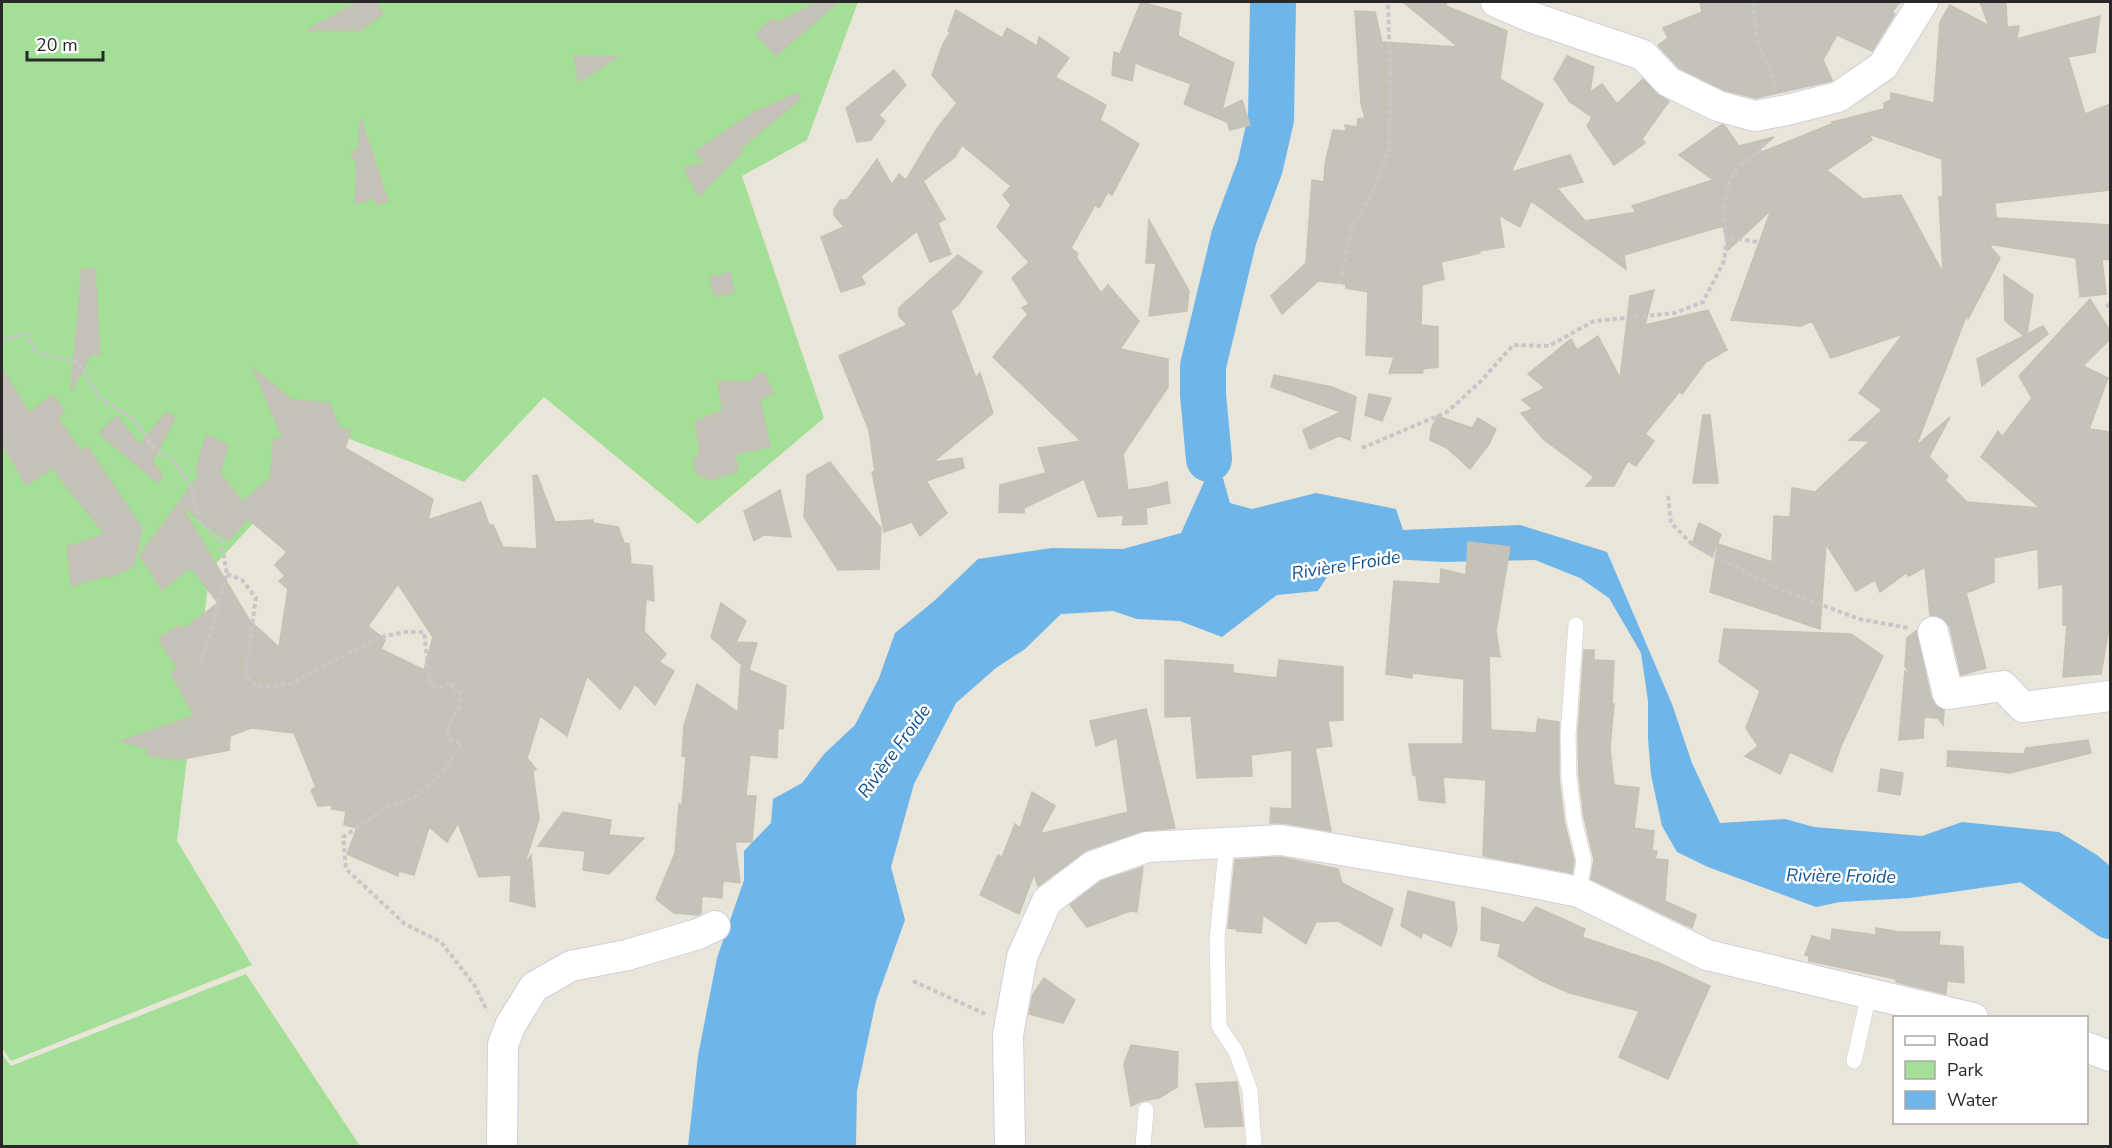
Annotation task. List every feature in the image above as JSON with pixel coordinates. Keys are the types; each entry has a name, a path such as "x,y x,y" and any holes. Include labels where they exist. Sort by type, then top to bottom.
{"street":[{"path":"1496,2 1531,17 1643,55 1669,82 1718,106 1755,116 1838,97 1883,66 1923,2"},
{"path":"1933,632 1948,694 2003,686 2023,707 2110,696"},
{"path":"1010,1146 1008,1035 1022,957 1047,901 1093,866 1147,847 1281,840 1579,892 1707,955 1968,1016"},
{"path":"502,1146 503,1045 510,1026 534,987 571,966 627,955 698,934 715,926"},
{"path":"2088,1048 2110,1056"}],"lane":[{"path":"1576,625 1568,736 1569,777 1574,819 1584,861 1579,892"},
{"path":"1227,842 1217,939 1219,1026 1236,1052 1250,1090 1254,1146"},
{"path":"1854,1061 1869,994"},
{"path":"1143,1146 1146,1110"}],"path":[{"path":"1340,284 1352,225 1372,195 1389,150 1388,2"},
{"path":"1362,448 1447,412 1481,381 1513,345 1549,346 1594,321 1675,313 1703,302 1724,261 1727,237 1723,222 1729,180 1740,165 1763,147 1780,112 1756,39 1753,2"},
{"path":"1727,237 1757,242"},
{"path":"2,340 26,334 35,350 78,362 99,397 135,420 151,445 175,462 192,488 199,521 221,542 227,574 199,669"},
{"path":"1668,496 1671,524 1692,544 1734,566 1775,587 1859,619 1933,632"},
{"path":"227,574 242,580 255,598 245,676 258,687 291,684 381,638 406,632 424,632 430,684 441,688 451,682 454,691 460,690 461,703 446,732 451,741 462,743 449,764 411,800 386,808 343,837 346,869 405,924 441,942 475,986 503,1045"},
{"path":"913,981 982,1011 1008,1035"}],"green space":[{"path":"2,2 858,2 807,140 742,176 824,418 698,524 544,397 464,482 336,434 210,570 177,841 252,965 11,1061 2,1048"},
{"path":"246,974 360,1146 2,1146 2,1054 11,1066"}],"water":[{"path":"1203,395 1212,420 1217,457 1230,503 1252,509 1316,493 1396,509 1403,530 1520,525 1607,552 1672,704 1692,763 1720,823 1785,819 1814,827 1922,836 1962,822 2059,832 2097,855 2110,866 2110,915 2073,881 2030,881 1910,898 1840,902 1816,907 1708,867 1677,852 1662,826 1651,775 1648,701 1641,653 1609,598 1580,578 1535,560 1442,562 1377,558 1330,572 1318,591 1277,595 1222,637 1180,621 1137,619 1113,611 1061,614 1025,649 996,668 956,703 914,784 891,867 905,920 876,1001 857,1091 856,1146 688,1146 698,1056 717,958 744,880 744,851 771,823 773,799 802,783 824,754 855,725 879,678 895,633 934,601 978,559 1052,548 1123,549 1181,533 1204,482 1194,446"}],"building":[{"path":"359,2 376,2 383,14 361,30 307,30"},
{"path":"818,2 838,2 776,56 756,34 773,18 776,23"},
{"path":"1141,2 1181,13 1178,36 1234,63 1222,110 1242,100 1250,125 1230,130 1227,122 1184,104 1191,84 1135,63 1132,81 1112,75 1114,52 1120,54"},
{"path":"1403,2 1447,2 1446,6 1507,31 1500,79 1543,104 1511,172 1570,155 1583,182 1557,188 1585,221 1636,212 1632,206 1713,180 1679,155 1721,125 1724,125 1739,146 1774,137 1752,156 1834,123 1832,122 1884,109 1884,103 1891,100 1891,93 1934,103 1940,22 1950,5 1989,26 1980,2 2006,2 2007,27 2019,26 2017,39 2100,16 2095,52 2068,57 2085,114 2110,104 2110,190 1995,203 1996,218 2110,225 2110,260 2102,259 2106,294 2080,297 2076,258 1988,244 2000,258 1968,319 1967,314 1916,446 1950,417 1929,457 1948,476 1945,480 1967,502 2040,508 1981,457 1998,431 2002,437 2032,398 2019,376 2090,299 2110,331 2110,339 2083,366 2108,378 2089,429 2110,432 2110,622 2101,674 2063,677 2067,624 2063,625 2063,584 2039,588 2038,549 1994,558 1994,582 1966,593 1986,668 1961,675 1950,627 1945,620 1930,615 1925,567 1909,576 1906,573 1880,592 1875,580 1856,591 1826,544 1820,629 1710,592 1718,544 1772,562 1774,516 1790,517 1792,488 1815,492 1870,441 1849,440 1882,410 1859,393 1903,334 1831,358 1812,321 1801,326 1731,320 1771,210 1728,250 1723,226 1624,255 1626,269 1531,201 1520,227 1499,215 1504,247 1479,251 1480,253 1441,262 1444,279 1422,285 1421,325 1438,327 1438,367 1422,369 1423,373 1389,373 1394,357 1366,355 1368,292 1346,288 1346,284 1318,281 1282,314 1271,296 1306,263 1312,180 1324,182 1325,164 1333,130 1346,131 1345,125 1357,127 1358,119 1365,118 1361,103 1355,11 1375,12 1382,42 1458,47","holes":["1869,134 1942,159 1943,197 1939,197 1943,273 1901,195 1863,199 1827,170 1872,140"]},
{"path":"1700,2 1900,2 1892,12 1895,14 1872,51 1837,35 1823,60 1831,81 1756,98 1724,90 1679,68 1658,45 1668,38 1663,28 1702,12"},
{"path":"956,10 1002,38 1007,28 1037,46 1039,37 1069,58 1055,77 1106,105 1100,120 1139,144 1112,195 1108,192 1099,208 1095,205 1071,248 1078,254 1076,257 1101,293 1108,285 1139,321 1120,349 1168,359 1168,387 1123,454 1128,490 1167,482 1170,503 1146,508 1147,524 1122,525 1124,515 1098,517 1084,479 1024,508 1024,513 999,512 1000,485 1046,473 1038,448 1081,441 993,357 1028,314 1022,308 1029,304 1012,278 1029,262 997,227 1011,205 1003,195 1011,186 962,145 955,157 923,181 945,219 938,223 951,254 930,262 917,231 861,276 865,284 841,292 821,237 844,227 834,215 834,209 840,200 847,200 877,159 892,185 899,174 906,180 936,130 957,103 932,75 943,44 950,33 948,31"},
{"path":"574,56 617,57 579,82"},
{"path":"1567,56 1594,67 1590,92 1602,84 1617,104 1643,79 1657,94 1669,101 1642,139 1645,143 1614,165 1587,126 1592,117 1570,102 1554,79"},
{"path":"894,70 906,85 879,115 885,121 871,140 857,142 846,108"},
{"path":"797,93 800,99 740,149 742,152 699,196 684,168 706,163 695,152 751,114"},
{"path":"361,119 388,201 377,205 374,198 355,204 357,166 351,153 358,150"},
{"path":"1149,220 1189,291 1187,311 1149,316 1156,263 1146,263"},
{"path":"958,255 982,272 959,304 951,311 976,378 980,373 993,413 933,462 962,458 964,468 926,481 947,513 920,536 912,522 884,532 872,472 875,472 869,430 839,356 907,325 899,316 899,308"},
{"path":"82,269 95,269 100,355 91,354 71,392"},
{"path":"730,273 734,293 715,296 710,277"},
{"path":"2004,275 2033,295 2027,334 2043,326 2048,334 1982,386 1977,359 2024,336 2005,321"},
{"path":"1654,290 1645,325 1708,310 1727,350 1706,362 1682,394 1680,391 1645,434 1654,441 1636,466 1628,461 1614,486 1586,486 1594,477 1543,439 1521,413 1533,409 1522,400 1545,388 1528,374 1571,339 1577,350 1598,336 1620,378 1630,296"},
{"path":"253,368 292,400 329,403 340,428 351,431 345,448 433,499 428,520 481,502 489,525 493,525 503,547 537,549 533,476 537,475 555,522 593,520 593,523 618,527 624,543 629,544 631,564 652,566 654,601 646,599 644,631 666,654 659,662 674,671 655,705 635,684 620,709 587,676 567,736 540,716 527,758 536,769 533,772 539,819 524,866 531,855 535,907 510,901 511,875 479,877 458,823 447,842 429,827 414,875 399,871 398,876 347,854 357,828 344,825 346,811 332,809 332,805 318,806 311,790 316,787 294,733 251,728 230,736 229,750 177,760 147,755 148,749 121,741 194,716 171,673 178,669 158,639 180,625 182,630 218,603 191,567 162,590 140,555 200,475 196,469 207,434 228,446 220,473 243,502 270,478 274,439 283,439","holes":["180,504 228,541 248,519 287,552 275,565 285,576 279,581 288,589 279,647 250,621","398,584 433,637 424,670 381,649 385,640 368,626"]},
{"path":"2,369 29,413 53,395 64,411 58,418 81,452 87,446 142,528 134,566 109,578 108,575 71,586 67,547 105,534 59,477 55,467 26,485 2,443"},
{"path":"764,372 773,393 760,399 770,447 735,454 738,471 712,479 702,477 698,474 694,464 700,449 695,422 723,410 718,381 748,382"},
{"path":"1274,375 1332,387 1356,397 1350,440 1339,436 1310,449 1303,430 1341,412 1271,387"},
{"path":"1369,394 1391,398 1382,421 1365,415"},
{"path":"166,412 175,418 152,462 163,476 157,482 99,433 117,416 140,446"},
{"path":"1703,415 1710,415 1718,483 1693,483"},
{"path":"1437,416 1472,428 1478,418 1496,429 1489,444 1470,469 1447,448 1430,440 1431,430"},
{"path":"830,462 881,528 879,569 838,570 804,517 807,475"},
{"path":"780,490 791,537 764,535 754,541 744,511"},
{"path":"1699,523 1721,534 1712,557 1692,545"},
{"path":"1468,542 1510,547 1496,631 1500,657 1489,656 1491,730 1536,733 1538,719 1559,722 1559,778 1564,821 1574,861 1572,873 1483,856 1486,780 1443,777 1445,803 1419,800 1409,744 1463,744 1464,679 1412,673 1412,678 1386,674 1394,581 1440,584 1441,569 1466,575"},
{"path":"721,603 746,621 736,642 757,643 749,670 786,686 783,729 778,728 777,758 750,755 746,796 756,796 752,842 735,842 740,883 723,881 722,898 702,896 701,913 698,915 674,913 656,899 675,853 686,757 682,756 684,726 697,684 738,712 741,667 746,669 711,637"},
{"path":"1724,629 1851,634 1883,656 1841,746 1832,772 1790,752 1780,774 1745,756 1758,746 1746,728 1760,691 1719,662"},
{"path":"1916,631 1931,698 1936,706 1944,710 1943,725 1938,718 1924,717 1923,738 1899,740 1905,671 1911,675 1905,666 1907,638"},
{"path":"1584,650 1594,650 1594,660 1614,661 1612,704 1614,704 1610,748 1614,785 1639,788 1634,828 1654,831 1652,851 1657,851 1655,859 1668,860 1665,901 1696,915 1692,928 1591,879 1594,859 1584,817 1579,776 1578,736"},
{"path":"1165,660 1233,665 1233,673 1277,678 1279,660 1343,667 1343,720 1328,721 1332,746 1315,748 1331,831 1284,823 1270,823 1271,808 1292,809 1292,750 1251,755 1252,776 1197,778 1191,716 1165,717"},
{"path":"1146,709 1175,828 1142,831 1087,850 1038,886 1034,874 1019,914 980,895 998,855 1002,857 1015,824 1020,828 1032,792 1055,806 1040,834 1128,812 1117,738 1096,746 1090,721"},
{"path":"2088,740 2091,753 2010,773 1947,766 1948,751 2024,754 2026,748"},
{"path":"1881,769 1903,773 1900,795 1878,791"},
{"path":"563,812 611,820 609,835 644,838 609,874 583,870 585,851 538,846"},
{"path":"1280,857 1338,869 1342,883 1393,909 1381,946 1338,921 1316,922 1306,944 1263,915 1261,933 1228,928 1235,860"},
{"path":"1143,867 1137,912 1130,911 1087,927 1070,905 1101,881"},
{"path":"1408,891 1454,902 1457,930 1451,947 1423,932 1421,938 1401,926"},
{"path":"1482,907 1524,923 1536,907 1585,929 1582,937 1662,964 1710,986 1668,1079 1619,1057 1639,1011 1570,993 1542,981 1498,956 1501,944 1481,940"},
{"path":"1876,928 1899,932 1940,932 1939,945 1963,947 1964,983 1947,981 1946,994 1896,982 1896,979 1809,961 1809,956 1805,955 1812,936 1831,941 1832,929 1876,935"},
{"path":"1044,978 1075,1000 1063,1023 1029,1014 1033,994"},
{"path":"1131,1045 1178,1052 1177,1087 1159,1098 1131,1106 1124,1064"},
{"path":"1237,1082 1243,1126 1205,1127 1196,1084"}],"waterway":[{"path":"1209,459 1203,395 1203,366 1234,237 1260,167 1271,119 1273,2"},
{"name":"Rivière Froide","path":"2003,861 2023,856 2110,916"}]}
